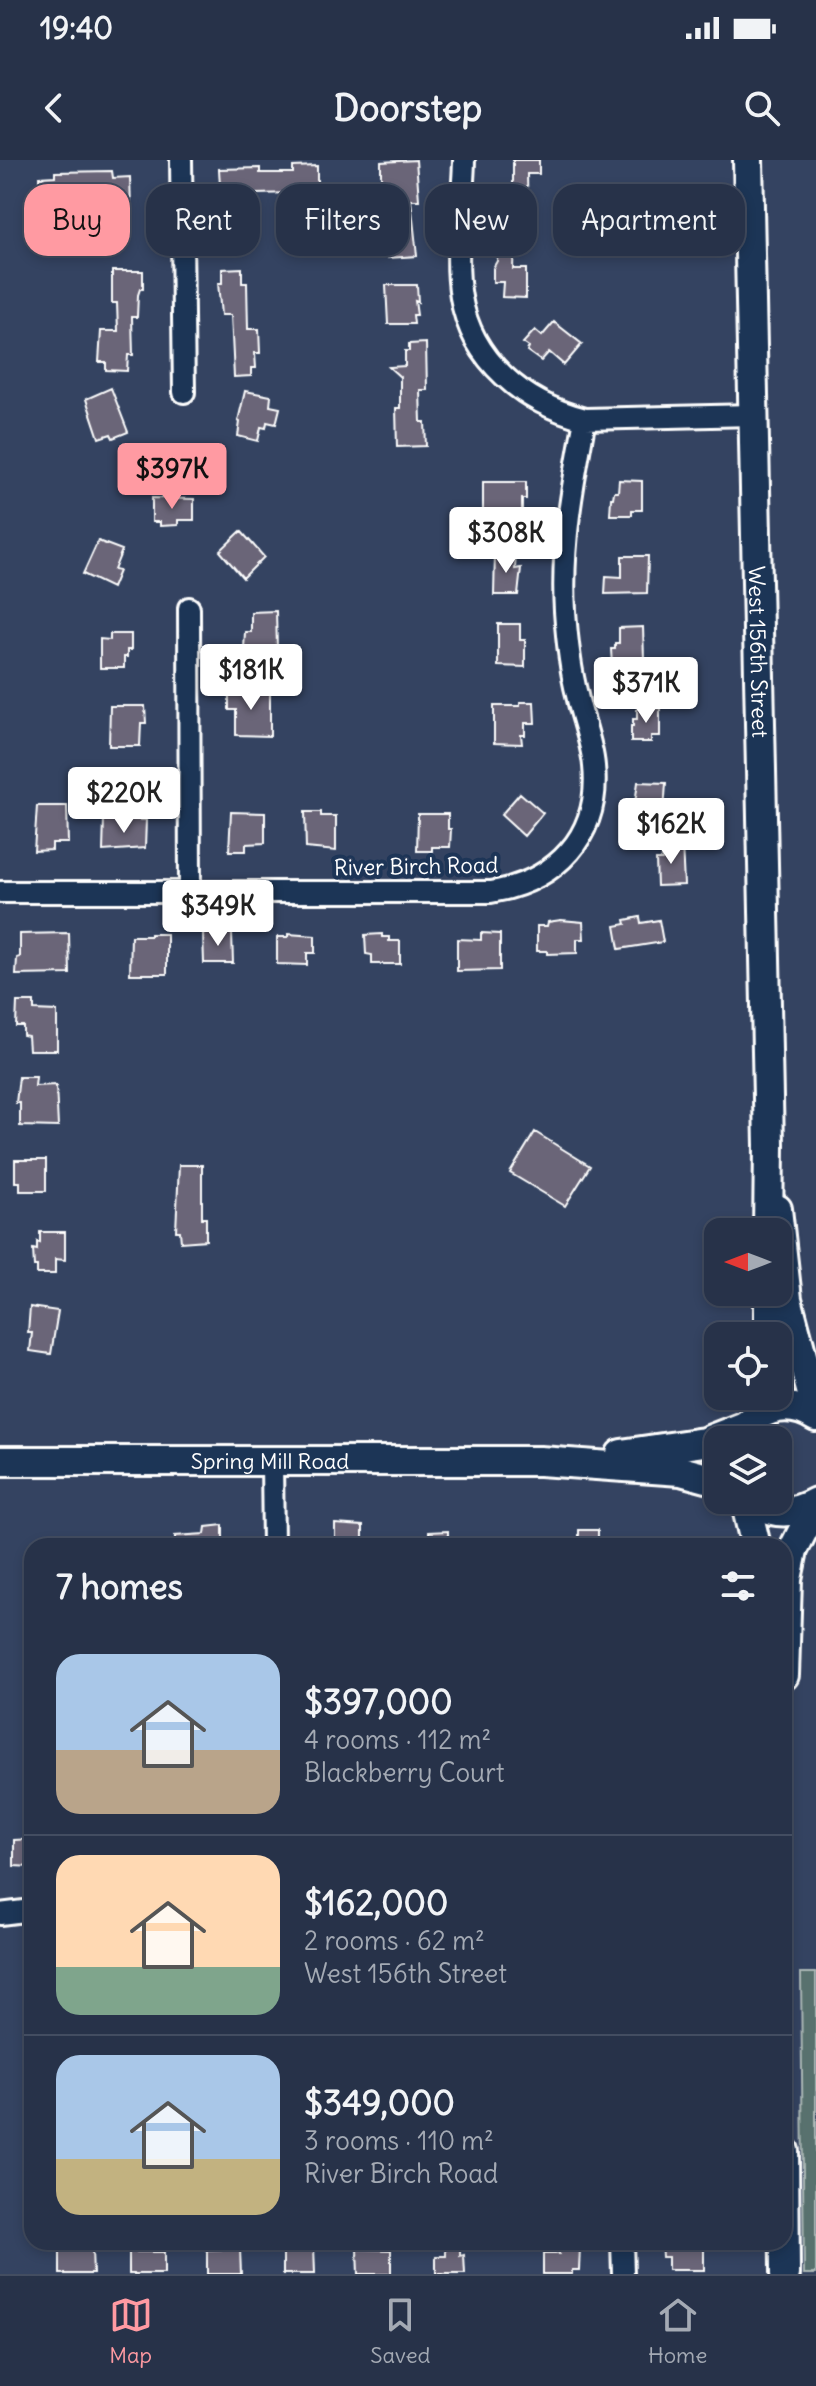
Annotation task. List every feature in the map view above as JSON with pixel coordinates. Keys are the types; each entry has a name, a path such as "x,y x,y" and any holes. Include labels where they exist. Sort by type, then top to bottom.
{"street":[{"path":"181,160 184,392"},
{"path":"464,160 458,286 461,306 477,346 502,375 534,399 564,414 585,419 753,415"},
{"name":"West 156th Street","path":"748,160 768,1218"},
{"name":"River Birch Road","path":"0,892 491,892 522,885 552,868 566,856 588,821 595,784 590,744 570,658 565,610 568,509 585,419"},
{"path":"189,608 190,891"},
{"name":"West 156th Street","path":"769,1145 787,1299 816,1409"},
{"name":"Spring Mill Road","path":"747,1426 757,1415 773,1408 790,1407 816,1417"},
{"name":"Spring Mill Road","path":"540,1461 704,1442"},
{"name":"Spring Mill Road","path":"0,1461 540,1461 681,1471 704,1477"},
{"path":"272,1461 273,1538"},
{"path":"792,1511 816,1504"},
{"path":"792,1555 816,1504"},
{"path":"748,1514 754,1538"},
{"path":"0,1914 24,1911"},
{"path":"622,2250 623,2274"},
{"path":"785,2250 785,2274"}],"green space":[{"path":"801,1973 816,1973 816,2274 804,2274"}],"building":[{"path":"416,160 419,200 411,200 417,256 388,258 409,256 409,184 381,184 381,162"},
{"path":"513,160 539,160 539,174 527,174 527,184 513,184"},
{"path":"317,166 317,184 276,184 276,193 260,194 260,184 220,184 219,169 260,168 260,173 293,173 293,167"},
{"path":"112,171 113,178 130,177 131,206 130,184 39,184 39,177 55,176 55,172"},
{"path":"497,256 513,256 513,269 526,269 526,298 502,297 503,282 493,282 493,268"},
{"path":"242,268 242,283 247,283 248,329 259,329 260,353 255,353 256,368 251,368 251,376 234,377 231,315 221,315 218,283 222,283 222,269"},
{"path":"112,271 143,271 137,317 132,317 133,355 128,355 127,371 106,370 106,362 99,362 101,331 118,331 117,303 112,303"},
{"path":"386,285 417,285 414,324 388,324"},
{"path":"554,322 582,344 564,365 549,352 541,361 527,351 529,347 523,343 535,330 542,336"},
{"path":"426,343 427,390 420,390 421,422 425,422 426,446 397,447 396,408 400,408 400,377 389,367 405,366 405,351 409,351 409,344"},
{"path":"111,388 128,432 113,438 111,434 99,438 86,399"},
{"path":"245,391 271,396 270,406 280,408 276,424 267,422 266,428 261,427 258,441 238,436"},
{"path":"619,480 642,481 642,510 632,510 632,515 610,515 611,498 614,492 618,492"},
{"path":"483,482 526,482 522,512 483,512"},
{"path":"152,498 194,499 194,520 178,520 178,525 160,526 160,522 152,522"},
{"path":"241,531 264,557 243,578 220,551"},
{"path":"98,541 122,550 114,570 119,571 112,588 83,574"},
{"path":"495,553 516,554 515,569 521,568 518,595 494,595"},
{"path":"622,556 648,556 647,593 605,594 606,576 622,577"},
{"path":"276,611 277,649 244,649 245,632 251,632 251,612"},
{"path":"498,624 520,624 520,640 525,640 525,667 498,666"},
{"path":"643,627 644,659 633,659 633,673 616,673 616,666 612,666 611,649 619,643 619,628"},
{"path":"110,634 131,634 131,650 127,650 127,657 124,657 124,668 100,668 100,639 110,640"},
{"path":"229,691 270,692 270,736 236,735 236,710 229,710"},
{"path":"520,702 534,702 535,723 525,723 522,744 494,743 494,706 520,706"},
{"path":"110,706 145,706 146,723 141,723 140,746 109,746"},
{"path":"660,708 660,736 651,736 651,742 631,742 631,726 633,719 637,719 637,709"},
{"path":"638,782 666,783 664,812 634,810"},
{"path":"520,793 543,813 524,836 501,815"},
{"path":"37,806 67,806 68,843 52,843 52,850 34,851"},
{"path":"231,812 265,813 265,843 246,844 246,851 229,851"},
{"path":"305,812 336,816 336,851 306,848"},
{"path":"418,814 448,814 450,847 417,851"},
{"path":"104,819 146,820 145,848 103,851"},
{"path":"661,844 682,844 684,885 657,886 656,860 662,860"},
{"path":"640,917 641,923 659,920 663,942 619,949 615,926"},
{"path":"548,922 583,922 584,939 577,939 577,953 547,954 547,951 537,951 537,926 547,926"},
{"path":"69,933 70,974 16,975 20,934"},
{"path":"203,933 232,933 233,963 204,963"},
{"path":"481,933 500,934 500,970 457,971 457,939 481,940"},
{"path":"167,934 167,974 130,974 131,936"},
{"path":"288,934 315,936 315,953 307,953 307,965 277,964 277,937 288,937"},
{"path":"382,934 382,937 389,937 389,941 400,941 400,964 372,964 372,955 366,954 365,935"},
{"path":"17,1002 34,1002 34,1010 57,1011 57,1050 29,1050 28,1036 23,1035 23,1026 16,1026"},
{"path":"19,1077 36,1077 35,1086 56,1085 58,1127 20,1126 20,1103 16,1103"},
{"path":"535,1132 590,1166 565,1206 510,1173"},
{"path":"15,1160 46,1160 46,1191 20,1191 20,1182 15,1182"},
{"path":"179,1165 202,1165 202,1218 206,1218 206,1240 181,1242 180,1231 176,1231"},
{"path":"40,1232 65,1232 65,1260 55,1259 55,1274 37,1274 37,1266 34,1266 33,1249 37,1250 37,1242 40,1243"},
{"path":"30,1307 58,1311 51,1354 30,1351"},
{"path":"335,1524 363,1526 363,1538 335,1538"},
{"path":"223,1525 223,1538 175,1538 205,1534 206,1527"},
{"path":"579,1530 598,1530 598,1538 579,1538"},
{"path":"448,1531 448,1538 429,1538 429,1532"},
{"path":"24,1839 24,1867 14,1866 14,1840"},
{"path":"60,2250 92,2250 93,2274 60,2274"},
{"path":"207,2250 240,2250 241,2274 207,2274"},
{"path":"283,2250 314,2250 315,2274 283,2274"},
{"path":"357,2250 391,2250 391,2274 358,2274"},
{"path":"446,2250 460,2250 460,2256 464,2255 465,2274 436,2274 436,2256 446,2256"},
{"path":"559,2250 580,2250 579,2270 572,2270 572,2274 543,2274 543,2254 559,2254"},
{"path":"662,2250 704,2250 704,2270 668,2270 668,2257 662,2257"},
{"path":"129,2252 164,2252 164,2274 129,2274"}]}
